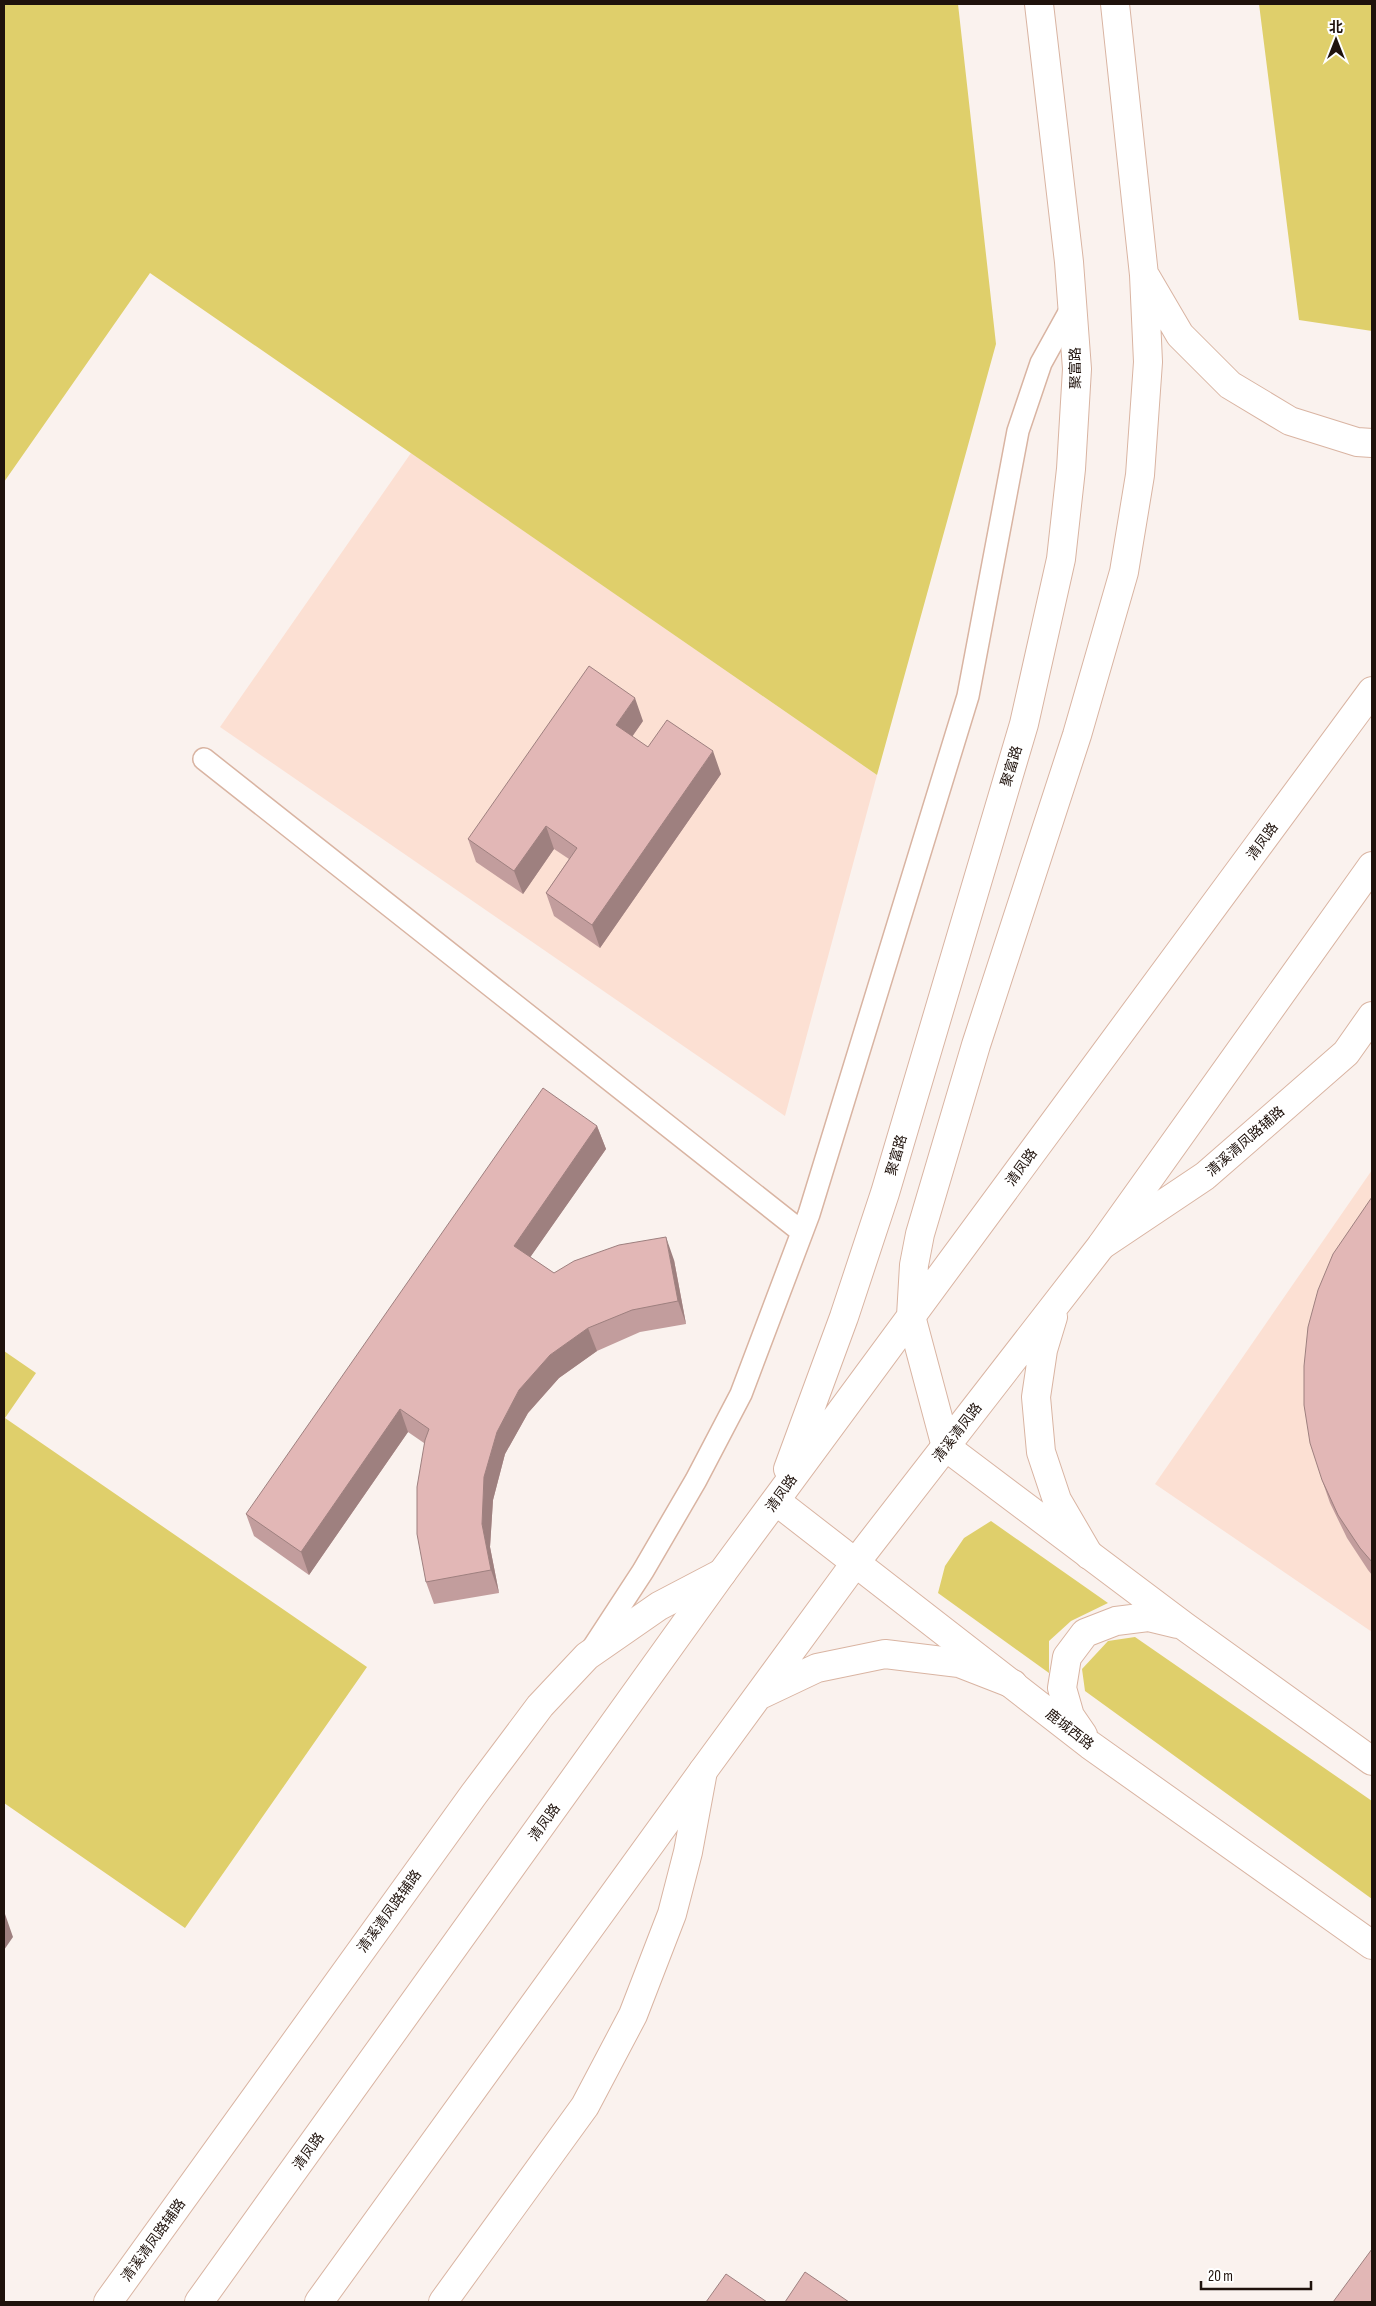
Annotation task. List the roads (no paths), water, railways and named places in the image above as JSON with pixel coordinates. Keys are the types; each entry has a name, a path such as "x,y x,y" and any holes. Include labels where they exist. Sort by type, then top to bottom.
{"main road":[{"name":"聚富路","path":"776,1501 844,1317 885,1193 1024,724 1061,559 1071,470 1077,369 1069,262 1039,4"},
{"path":"1115,4 1144,275 1148,362 1140,475 1124,572 1077,735 976,1045 920,1234 914,1265 911,1316 946,1447 1184,1626 1372,1761"},
{"path":"1144,275 1180,335 1230,384 1290,421 1357,442 1372,443"},
{"name":"清凤路","path":"199,2302 722,1573 1372,691"},
{"path":"1101,1246 1372,866"},
{"name":"清溪清凤路辅路","path":"1101,1246 1206,1176 1346,1053 1372,1016"},
{"name":"清溪清凤路","path":"756,1697 856,1562 1101,1246"},
{"path":"1058,1303 1044,1350 1036,1397 1041,1452 1057,1500 1089,1555"},
{"name":"鹿城西路","path":"776,1501 1090,1744 1372,1945"},
{"name":"清溪清凤路辅路","path":"108,2302 474,1794 540,1706 587,1656 659,1606 722,1573"},
{"path":"1090,1744 1070,1716 1062,1688 1066,1656 1085,1634 1116,1621 1148,1616 1184,1626"},
{"path":"319,2302 756,1697 817,1668 885,1654 958,1663 1013,1684"},
{"path":"442,2302 585,2106 633,2015 672,1914 688,1852 702,1771"}],"lane":[{"path":"587,1656 648,1563 696,1480 741,1394 802,1232 968,696 1018,431 1041,363 1072,307"},
{"path":"204,759 802,1232"}]}
